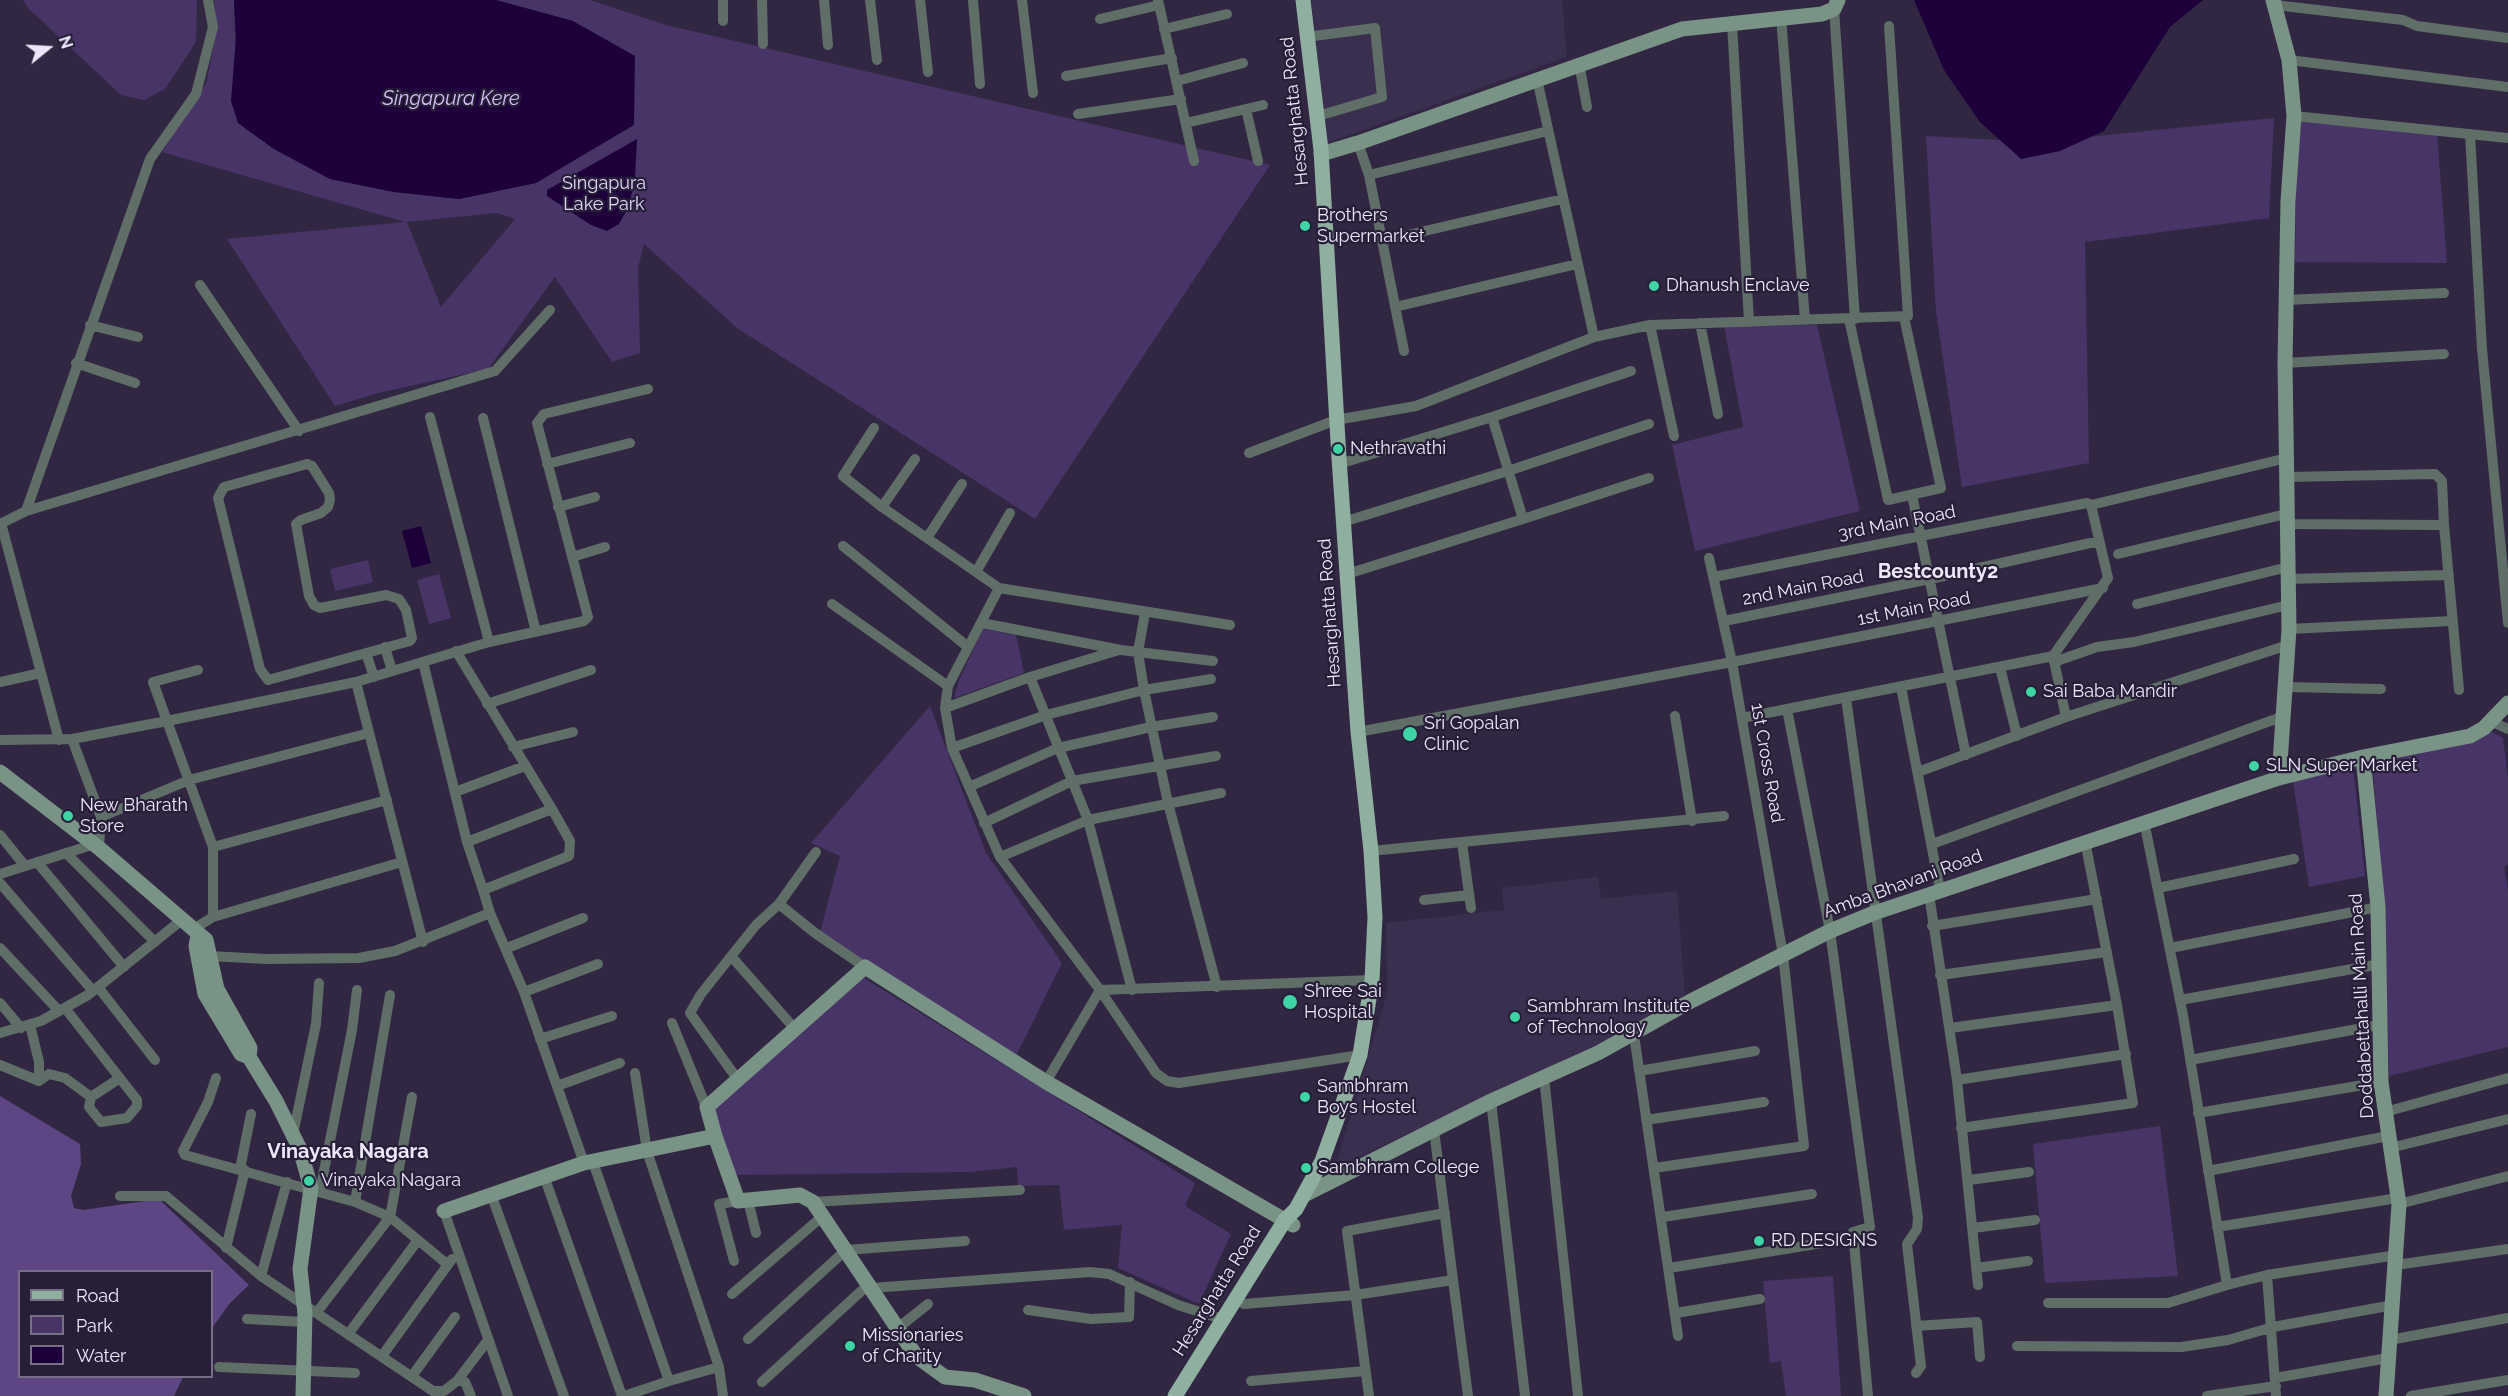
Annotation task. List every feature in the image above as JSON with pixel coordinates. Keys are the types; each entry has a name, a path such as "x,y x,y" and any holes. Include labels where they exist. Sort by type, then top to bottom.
{"main road":[{"name":"Hesarghatta Road","path":"1185,1396 1240,1301 1289,1223 1322,1161 1360,1055 1372,980 1375,918 1371,851 1358,732 1318,116 1303,0"},
{"name":"Hesarghatta Road","path":"1174,1396 1222,1319 1240,1301"}],"street":[{"path":"26,511 76,363 150,159 195,94 213,27 208,0"},
{"path":"723,0 723,21"},
{"path":"762,0 763,44"},
{"path":"824,0 828,45"},
{"path":"870,0 877,60"},
{"path":"920,0 928,72"},
{"path":"973,0 980,84"},
{"path":"1022,0 1033,93"},
{"path":"1100,19 1159,3 1194,161"},
{"path":"2279,778 2287,687 2289,605 2285,363 2294,116 2289,60 2274,3 2403,20 2417,26 2508,38"},
{"path":"1321,154 1358,143 1682,28 1822,14 1836,4"},
{"path":"1836,4 1852,319 1888,500 1941,488 1904,317"},
{"path":"1164,28 1227,14"},
{"path":"1780,17 1805,320"},
{"path":"1732,23 1749,322"},
{"path":"1249,453 1336,420 1416,406 1594,338 1650,325 1904,317 1910,311 1889,26"},
{"path":"1306,37 1375,28 1382,98 1318,116"},
{"path":"1066,76 1172,58"},
{"path":"2289,60 2508,87"},
{"path":"1177,81 1243,63"},
{"path":"1579,63 1587,107"},
{"path":"1537,79 1594,338"},
{"path":"1078,114 1181,99"},
{"path":"1186,123 1263,105"},
{"path":"1246,109 1258,161"},
{"path":"2294,116 2508,138"},
{"path":"1369,175 1548,131"},
{"path":"2470,134 2482,349 2503,525 2508,623"},
{"path":"1358,143 1369,175 1404,351"},
{"path":"1382,241 1562,199"},
{"path":"1395,307 1576,264"},
{"path":"200,285 299,431"},
{"path":"2286,300 2444,293"},
{"path":"60,740 0,523 26,511 498,370 550,310"},
{"path":"1700,323 1718,414"},
{"path":"90,325 138,337"},
{"path":"1650,325 1674,436"},
{"path":"2285,363 2444,354"},
{"path":"76,363 135,383"},
{"path":"1339,464 1631,371"},
{"path":"0,740 72,739 167,721 356,682 489,642 584,621 588,617 537,423 540,416 648,389"},
{"path":"430,417 489,642"},
{"path":"1492,417 1523,519"},
{"path":"483,418 536,632"},
{"path":"1343,522 1649,424"},
{"path":"874,428 843,476 882,507 999,588 1230,625"},
{"path":"547,464 630,443"},
{"name":"3rd Main Road","path":"1714,577 1921,534 2089,504 2287,458"},
{"path":"882,507 915,459"},
{"path":"301,464 312,466 330,500 328,507 321,513 301,519 296,524 309,596 314,605 320,608 386,595 399,599 406,610 412,638 410,641 366,653 274,679 264,678 218,498 224,487 301,464"},
{"path":"2288,477 2436,474 2442,481 2459,690"},
{"path":"1347,574 1649,478"},
{"path":"927,538 962,484"},
{"path":"1912,495 1966,755"},
{"path":"558,507 595,497"},
{"path":"2066,717 2054,659 2103,588 2108,573 2089,504"},
{"path":"976,572 1010,513"},
{"path":"2118,554 2286,519 2444,525"},
{"name":"2nd Main Road","path":"1724,621 1930,579 2099,541"},
{"path":"843,546 968,647"},
{"path":"572,557 604,547"},
{"name":"1st Cross Road","path":"1654,1168 1804,1146 1784,955 1732,662 1709,558"},
{"path":"2137,604 2288,573 2448,574"},
{"path":"999,588 948,686 945,708 952,748 971,786 984,823 1000,857 1100,990 1156,1073 1167,1081 1179,1083 1360,1055"},
{"name":"1st Main Road","path":"1358,732 1732,662 2103,588"},
{"path":"832,604 948,686"},
{"path":"1742,718 2000,667 2054,659 2097,647 2134,642 2289,605"},
{"path":"1145,613 1138,652 1151,727 1168,803 1217,987"},
{"path":"1918,772 2288,637 2452,621"},
{"path":"982,623 1121,650 1213,661"},
{"path":"384,647 392,671"},
{"path":"945,708 1030,677 1121,650"},
{"path":"456,651 570,841 569,856 483,890"},
{"path":"366,653 374,676"},
{"path":"423,662 467,842 490,914 507,948 524,992 557,1086 588,1162 669,1381"},
{"path":"2000,667 2017,736"},
{"path":"198,670 153,682 213,847 213,917"},
{"path":"487,704 591,670"},
{"path":"0,682 41,673"},
{"path":"1030,677 1088,820 1132,990"},
{"path":"952,748 1046,715 1144,690 1211,679"},
{"path":"356,682 423,942"},
{"path":"1901,687 1932,844 1934,892 1932,926 1957,1080 1978,1285"},
{"path":"2287,687 2381,689"},
{"path":"1846,698 1918,1218 1917,1229 1907,1244 1921,1366 1916,1373"},
{"name":"Amba Bhavani Road","path":"1305,1194 1491,1101 1634,1035 1691,1001 1830,931 1874,913 2144,821 2279,778 2363,757 2470,736 2508,703"},
{"path":"1787,709 1830,931 1870,1227 1853,1232 1868,1396"},
{"path":"1675,716 1692,820"},
{"path":"1932,844 2284,716"},
{"path":"971,786 1058,748 1151,727 1213,717"},
{"path":"2490,721 2508,729"},
{"path":"513,747 573,732"},
{"path":"101,817 189,780 369,733"},
{"path":"72,739 101,817 97,846"},
{"path":"984,823 1072,781 1216,756"},
{"name":"Doddabettahalli Main Road","path":"2363,757 2378,908 2381,1082 2398,1201 2397,1260 2386,1396"},
{"path":"455,792 525,766"},
{"path":"0,772 97,846 206,940 211,991"},
{"path":"1000,857 1088,820 1221,793"},
{"path":"213,847 387,800"},
{"path":"467,842 552,809"},
{"path":"1371,851 1724,816"},
{"path":"2144,821 2180,1000 2227,1285"},
{"path":"0,835 25,866"},
{"path":"1961,1128 2132,1105 2118,1005 2085,841"},
{"path":"1462,843 1471,908"},
{"path":"0,874 66,853 97,846"},
{"path":"738,1080 690,1013 756,925 779,904 816,852"},
{"path":"66,853 155,942"},
{"path":"2158,888 2294,859"},
{"path":"0,1033 26,1026 62,1010 96,989 155,942 213,917 402,861"},
{"path":"37,862 124,967"},
{"path":"0,883 96,989 155,1060"},
{"path":"1424,900 1469,896"},
{"path":"1932,926 2097,899"},
{"path":"779,904 814,933 1046,1082 1289,1223"},
{"path":"2170,948 2378,908"},
{"path":"209,956 267,959 359,958 423,942 490,914"},
{"path":"507,948 583,918"},
{"path":"192,928 211,991 241,1054 249,1057 293,1134 315,1190"},
{"path":"0,948 62,1010 120,1078 137,1102 127,1118 101,1122 89,1107 91,1097 120,1078"},
{"path":"1940,975 2108,952"},
{"path":"731,956 795,1029"},
{"path":"524,992 598,964"},
{"path":"2180,1000 2380,964"},
{"path":"707,1109 865,967"},
{"path":"1100,990 1372,980"},
{"path":"293,1134 316,1024 319,983"},
{"path":"303,1396 305,1322 300,1269 315,1190 352,1030 357,990"},
{"path":"1046,1082 1100,990"},
{"path":"356,1202 390,995"},
{"path":"0,1003 26,1026 39,1062 39,1081"},
{"path":"1950,1028 2118,1005"},
{"path":"540,1039 612,1016"},
{"path":"672,1023 707,1109 715,1136 756,1233"},
{"path":"2190,1060 2379,1025"},
{"path":"1634,1035 1663,1217 1678,1336"},
{"path":"1639,1071 1755,1051"},
{"path":"1957,1080 2126,1054"},
{"path":"557,1086 620,1063"},
{"path":"0,1065 39,1081"},
{"path":"635,1072 647,1151 719,1368 723,1396"},
{"path":"39,1081 49,1074 65,1078 91,1097"},
{"path":"1544,1077 1578,1396"},
{"path":"216,1078 183,1153 356,1202 390,1217 447,1264"},
{"path":"2385,1112 2508,1078"},
{"path":"2198,1113 2381,1082"},
{"path":"318,1312 390,1217 412,1097"},
{"path":"1491,1101 1525,1396"},
{"path":"1646,1120 1764,1102"},
{"path":"226,1248 252,1114"},
{"path":"2208,1171 2389,1142 2508,1119"},
{"path":"1434,1130 1468,1396"},
{"path":"508,1396 444,1211 588,1162 715,1136"},
{"path":"1969,1180 2029,1172"},
{"path":"544,1176 623,1396 719,1368"},
{"path":"2217,1227 2398,1201 2508,1176"},
{"path":"261,1276 287,1182"},
{"path":"813,1202 1020,1190"},
{"path":"491,1194 564,1396"},
{"path":"1663,1217 1812,1194"},
{"path":"734,1261 718,1204 800,1195 813,1202 824,1215 916,1356 945,1377 975,1380 1024,1396"},
{"path":"120,1196 166,1196 261,1276 440,1393 458,1381 488,1340"},
{"path":"1369,1396 1347,1231 1445,1213"},
{"path":"732,1294 824,1215"},
{"path":"1973,1228 2035,1220"},
{"path":"349,1333 418,1240"},
{"path":"748,1339 846,1250 965,1241"},
{"path":"1669,1268 1822,1243"},
{"path":"2048,1303 2168,1303 2267,1275 2508,1250"},
{"path":"382,1356 447,1264 458,1253"},
{"path":"1976,1268 2028,1261"},
{"path":"762,1382 870,1286 1090,1272 1109,1274 1178,1305 1222,1319"},
{"path":"2267,1275 2276,1387"},
{"path":"1240,1301 1355,1295 1454,1280"},
{"path":"1028,1310 1091,1319 1129,1317 1130,1282"},
{"path":"1676,1313 1760,1299"},
{"path":"898,1328 928,1304"},
{"path":"2017,1346 2181,1347 2228,1340 2272,1327 2393,1305"},
{"path":"412,1376 455,1317"},
{"path":"247,1318 305,1322"},
{"path":"2390,1340 2508,1318"},
{"path":"1917,1326 1977,1322 1980,1357"},
{"path":"2207,1396 2276,1387 2388,1358"},
{"path":"219,1367 355,1373"},
{"path":"1251,1381 1365,1371"},
{"path":"2411,1396 2508,1380"},
{"path":"458,1381 465,1382 471,1396"}],"shaded area":[{"path":"1311,0 1562,0 1567,57 1327,143"},
{"name":"Sambhram Institute of Technology","path":"1598,877 1601,899 1677,891 1685,996 1613,1038 1335,1168 1387,994 1386,923 1504,910 1502,888"},
{"path":"0,1096 80,1144 81,1164 71,1196 74,1208 83,1210 159,1199 249,1285 230,1303 213,1327 213,1270 18,1270 18,1378 183,1378 174,1396 0,1396"}],"green space":[{"path":"23,0 197,0 196,42 165,89 144,100 121,95 28,8"},
{"name":"Singapura Lake Park","path":"214,0 234,0 238,123 274,149 330,179 394,192 459,199 536,183 573,21 496,0 590,0 666,25 1270,165 1035,519 737,328 644,244 638,268 640,353 612,362 555,277 488,369 378,393 335,406 227,239 405,222 162,152 206,84 217,29","holes":["497,213 515,219 441,307 407,222"]},
{"path":"2274,118 2269,218 2085,242 2089,463 1962,487 1936,312 1926,136 2039,142"},
{"path":"2297,119 2437,134 2447,263 2295,262"},
{"path":"1817,325 1860,511 1695,551 1672,445 1743,427 1724,326"},
{"path":"368,560 373,582 335,591 330,569"},
{"path":"439,574 451,618 429,624 417,580"},
{"path":"983,629 1016,635 1024,673 954,698 959,680"},
{"path":"930,706 986,853 1062,963 1015,1058 820,933 840,856 811,843"},
{"path":"2492,732 2503,738 2508,778 2508,864 2504,867 2508,890 2508,1047 2389,1076 2384,902 2372,761 2465,744"},
{"path":"2353,767 2365,876 2309,887 2293,781"},
{"path":"864,978 1195,1183 1185,1206 1231,1234 1199,1304 1118,1268 1122,1225 1064,1230 1059,1185 1018,1186 1017,1167 970,1172 736,1175 711,1109"},
{"path":"2160,1126 2178,1276 2045,1283 2033,1144"},
{"path":"1833,1276 1841,1396 1786,1396 1781,1361 1770,1363 1763,1281"}],"water":[{"name":"Singapura Kere","path":"234,0 496,0 573,21 635,56 634,125 536,183 459,199 394,192 330,179 274,149 238,123 231,101 236,37"},
{"path":"1914,0 2203,0 2170,27 2104,131 2060,151 2021,159 1980,122 1944,70"},
{"path":"637,139 635,178 629,206 619,224 607,231 591,225 547,196 547,190"},
{"path":"421,526 431,563 412,568 402,531"}],"place":[{"name":"Brothers Supermarket","path":"1305,226"},
{"name":"Dhanush Enclave","path":"1654,286"},
{"name":"Nethravathi","path":"1338,449"},
{"name":"Sai Baba Mandir","path":"2031,692"},
{"name":"Sri Gopalan Clinic","path":"1410,734"},
{"name":"SLN Super Market","path":"2254,766"},
{"name":"New Bharath Store","path":"68,816"},
{"name":"Shree Sai Hospital","path":"1290,1002"},
{"name":"Sambhram Institute of Technology","path":"1515,1017"},
{"name":"Sambhram Boys Hostel","path":"1305,1097"},
{"name":"Sambhram College","path":"1306,1168"},
{"name":"Vinayaka Nagara","path":"309,1181"},
{"name":"RD DESIGNS","path":"1759,1241"},
{"name":"Missionaries of Charity","path":"850,1346"}],"district":[{"name":"Bestcounty2","path":"1938,572"},
{"name":"Vinayaka Nagara","path":"348,1152"}]}
